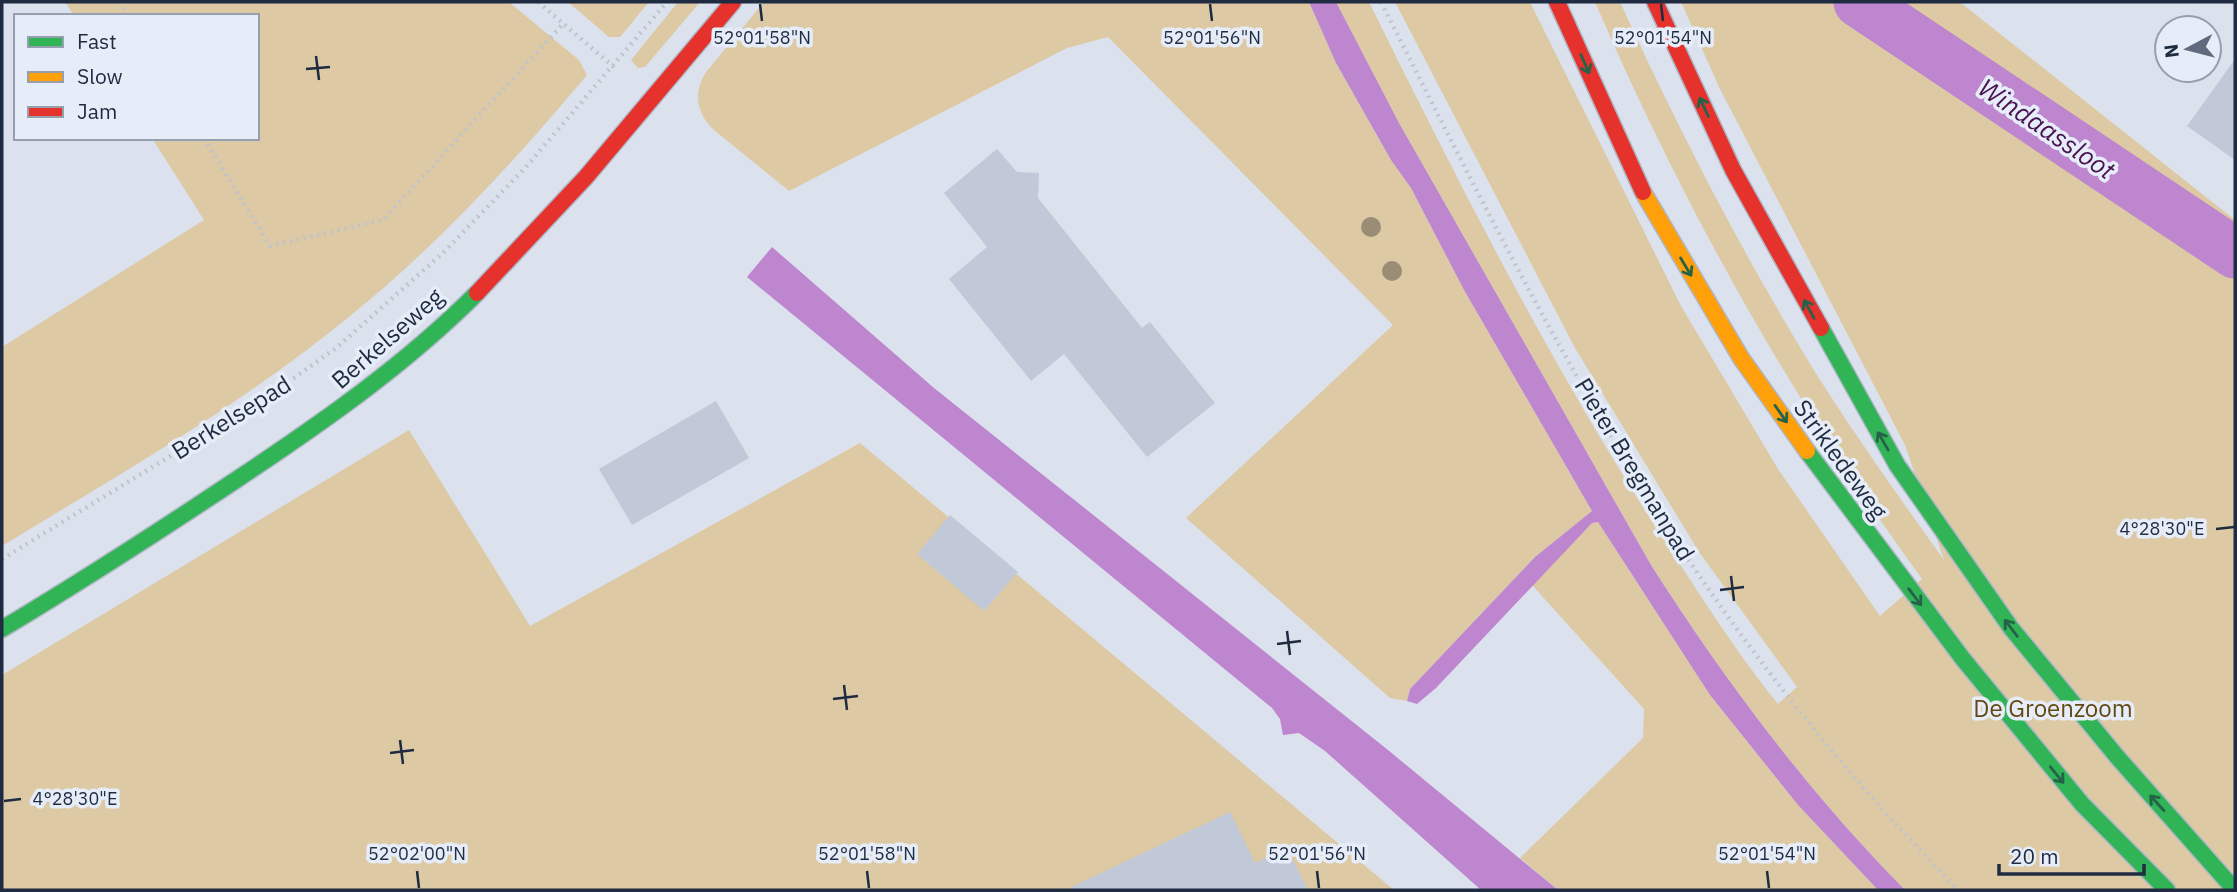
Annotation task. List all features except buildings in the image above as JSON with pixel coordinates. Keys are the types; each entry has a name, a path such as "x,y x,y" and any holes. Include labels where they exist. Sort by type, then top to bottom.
{"main road":[{"name":"Berkelseweg","path":"2,629 82,582 292,442 356,397 427,340 564,202 733,2"},
{"name":"Strikledeweg","path":"1557,2 1650,207 1741,358 1850,511 1971,670 2082,804 2167,890"},
{"name":"Strikledeweg","path":"1655,2 1733,170 1897,465 2011,628 2119,760 2235,890"}],"path":[{"path":"538,2 614,67"},
{"name":"Berkelsepad","path":"2,559 270,395 335,348 443,253 526,167 667,2"},
{"name":"Pieter Bregmanpad","path":"1381,2 1462,161 1646,494 1706,585 1801,712 1883,814 1958,890"},
{"path":"205,140 270,246 383,220 564,23"}],"green space":[{"path":"65,2 509,2 579,60 587,75 474,202 414,261 350,316 224,408 2,546 2,347 204,220 153,140 259,140 259,14 73,14"},
{"path":"568,2 649,2 620,37 609,37"},
{"path":"678,2 700,2 645,67 638,68 631,60"},
{"path":"764,2 1309,2 1336,63 1391,160 1411,188 1464,290 1592,511 1535,557 1410,689 1407,701 1390,698 1186,518 1393,325 1108,37 1067,48 789,191 714,130 703,117 698,103 699,88 706,72"},
{"name":"De Groenzoom","path":"1336,2 1369,2 1512,282 1589,418 1629,486 1710,610 1778,704 1797,687 1699,552 1575,348 1395,2 1530,2 1681,306 1778,469 1880,616 1922,579 1828,442 1742,300 1665,153 1595,2 1620,2 1700,167 1788,327 1844,416 1944,560 1905,445 1720,89 1681,2 1960,2 2235,220 2235,890 1905,890 1835,815 1770,735 1708,651 1651,565 1399,123"},
{"path":"409,430 530,626 860,443 1394,890 2,890 2,675"},
{"path":"1598,522 1710,695 1798,805 1878,890 1558,890 1520,858 1643,738 1644,709 1532,585 1592,523"}],"shaded area":[{"path":"1309,2 1336,2 1399,123 1651,565 1679,608 1708,651 1802,775 1835,815 1905,890 1878,890 1798,805 1710,695 1598,522 1592,523 1436,688 1417,704 1407,701 1410,689 1535,557 1592,511 1464,290 1411,188 1391,160 1336,63"},
{"path":"772,247 934,388 1388,750 1558,890 1481,890 1325,751 1299,733 1283,735 1280,719 1272,708 747,277"}],"waterway":[{"name":"Windaassloot","path":"1859,2 2235,253"}],"traffic: fast":[{"path":"2,629 151,536 302,436 392,368 477,293"},
{"path":"1821,328 1897,465 2011,628 2119,759 2235,890"},
{"path":"1807,451 1963,659 2082,804 2167,890"}],"traffic: slow":[{"path":"1643,192 1741,358 1807,451"}],"traffic: jam":[{"path":"477,293 586,177 733,2"},
{"path":"1557,2 1643,192"},
{"path":"1655,2 1733,170 1821,328"}]}
